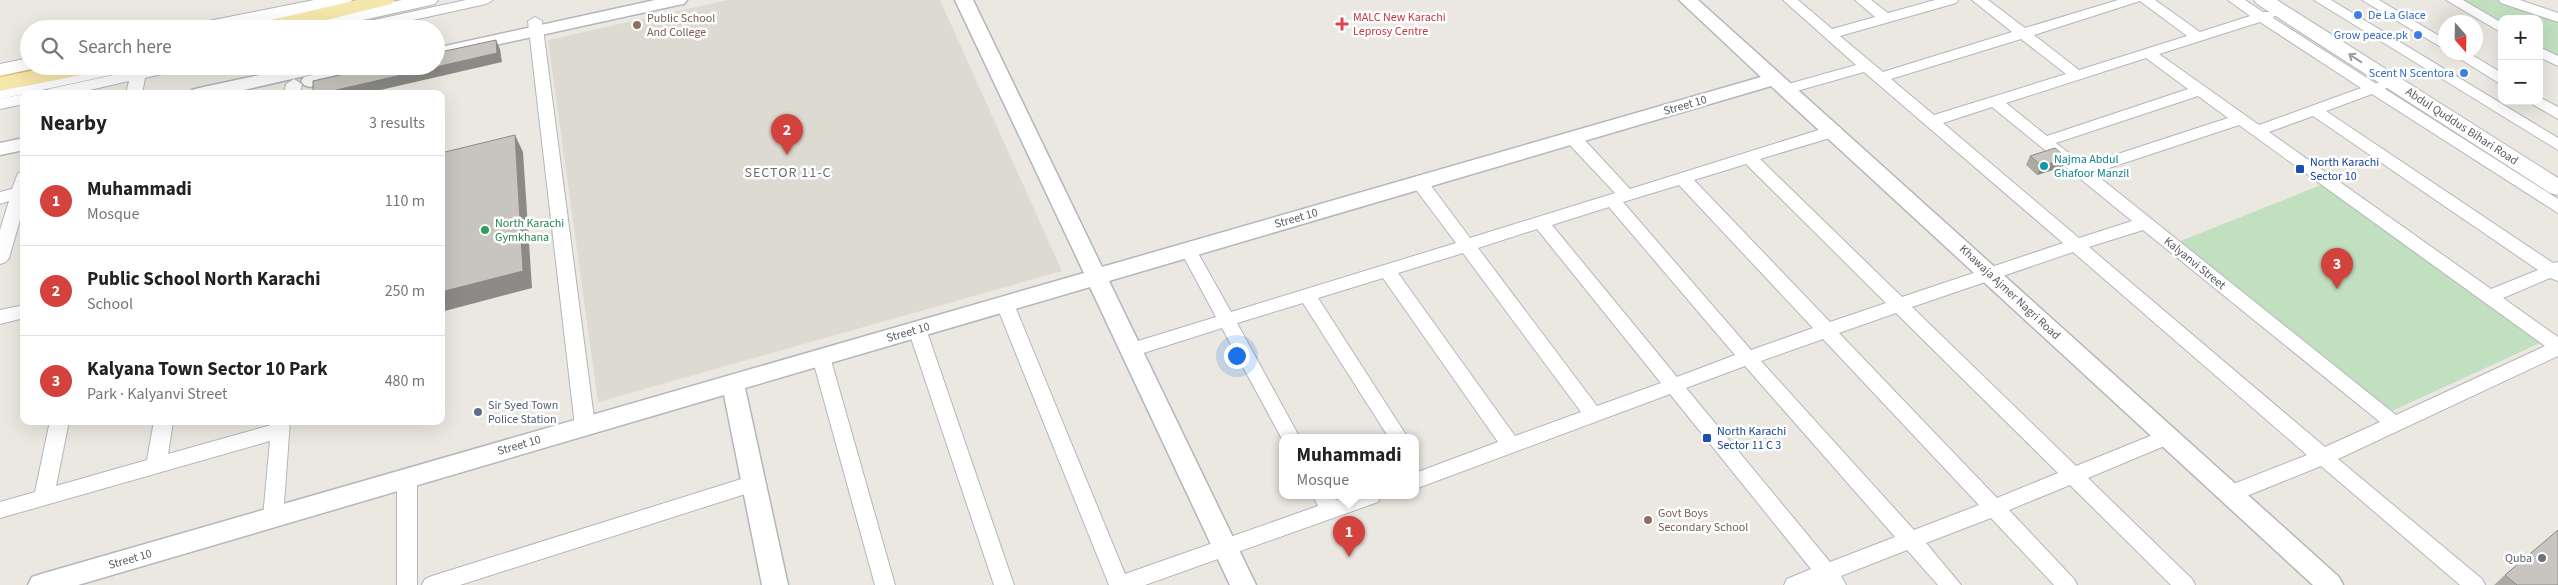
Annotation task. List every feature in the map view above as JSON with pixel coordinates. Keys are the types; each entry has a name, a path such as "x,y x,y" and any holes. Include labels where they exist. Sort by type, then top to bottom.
{"main road":[{"path":"243,20 342,0"},
{"path":"351,20 388,14 428,0"},
{"name":"Abdul Quddus Bihari Road","path":"2274,7 2383,85 2558,188"},
{"name":"Abdul Quddus Bihari Road","path":"2274,7 2558,168"},
{"path":"338,20 388,14"},
{"path":"0,70 20,66"},
{"path":"0,84 46,75"},
{"path":"22,90 104,75"},
{"path":"0,94 20,90"}],"street":[{"path":"373,20 388,14 486,0"},
{"path":"445,51 628,0"},
{"path":"445,41 678,0"},
{"path":"964,0 1243,585"},
{"name":"Khawaja Ajmer Nagri Road","path":"1688,0 1990,273 2330,585"},
{"path":"1790,0 2323,457 2476,585"},
{"path":"1862,0 1885,18"},
{"path":"1830,34 1951,0"},
{"path":"1979,0 2078,76"},
{"path":"1780,84 1874,71 2024,35 2133,0"},
{"path":"2146,0 2197,36"},
{"path":"2235,0 2274,7"},
{"path":"2321,0 2558,145"},
{"path":"2369,0 2438,41"},
{"path":"2453,0 2498,27"},
{"path":"2506,0 2558,18"},
{"path":"1933,121 2148,53 2274,7"},
{"path":"535,26 585,426"},
{"path":"2148,53 2558,347 2323,457 2230,494"},
{"path":"2543,53 2558,62"},
{"path":"2469,60 2498,78"},
{"path":"63,90 114,75"},
{"path":"132,75 134,90"},
{"path":"217,90 286,75"},
{"path":"293,89 344,75"},
{"name":"Street 10","path":"44,584 1420,182 1573,138 1780,84"},
{"path":"2257,131 2383,85 2558,208"},
{"path":"2044,142 2199,90"},
{"path":"0,104 20,100"},
{"name":"Kalyanvi Street","path":"1995,102 2395,424"},
{"path":"2543,105 2558,114"},
{"path":"2314,110 2556,271"},
{"path":"2081,172 2241,119"},
{"path":"1132,350 1683,180 1834,131"},
{"path":"0,137 20,133"},
{"path":"1573,138 1748,358 1952,585"},
{"path":"0,149 20,145"},
{"path":"1750,159 2185,585"},
{"path":"1683,180 2067,585"},
{"path":"1420,182 1594,416"},
{"path":"0,198 20,193"},
{"path":"0,258 20,196"},
{"path":"1540,223 1831,579"},
{"path":"1419,474 1594,416 1748,358 1827,332 1990,273 2145,223"},
{"path":"1188,250 1289,434"},
{"path":"2489,296 2556,271"},
{"path":"1388,272 1510,445"},
{"path":"1308,296 1396,434"},
{"path":"1005,304 1120,585 1225,546 1327,502 1349,499"},
{"path":"0,318 20,312"},
{"path":"917,329 1004,585"},
{"path":"822,357 885,585"},
{"path":"733,383 775,585"},
{"path":"44,497 59,425"},
{"path":"156,466 163,425"},
{"path":"0,510 156,466 281,426 272,517"},
{"path":"1794,585 1831,579 1911,540 2167,437"},
{"path":"406,585 407,478"},
{"path":"432,585 754,483"}],"shaded area":[{"path":"728,0 940,0 1062,271 598,402 548,40"}],"green space":[{"path":"2458,0 2498,0 2541,15 2498,15 2498,23"},
{"path":"2543,16 2558,21 2558,58 2543,49"},
{"path":"2321,185 2540,343 2392,411 2178,242"}],"building":[{"path":"496,40 497,53 445,65 445,51"},
{"path":"339,75 401,75 336,90 313,90 313,81"},
{"name":"North Karachi Gymkhana","path":"515,135 523,271 445,291 445,152"},
{"path":"2055,148 2067,158 2042,166 2030,156"},
{"name":"Quba","path":"2558,530 2558,585 2517,585 2505,575"}],"place":[{"name":"De La Glace","path":"2358,15"},
{"name":"MALC New Karachi Leprosy Centre","path":"1342,24"},
{"name":"Public School And College","path":"637,25"},
{"name":"Grow peace.pk","path":"2418,35"},
{"name":"Scent N Scentora","path":"2464,73"},
{"name":"Public School North Karachi","path":"787,155"},
{"name":"Najma Abdul Ghafoor Manzil","path":"2044,166"},
{"name":"North Karachi Sector 10","path":"2300,169"},
{"name":"North Karachi Gymkhana","path":"485,230"},
{"name":"Kalyana Town Sector 10 Park","path":"2337,289"},
{"name":"Sir Syed Town Police Station","path":"478,412"},
{"name":"North Karachi Sector 11 C 3","path":"1707,438"},
{"name":"Govt Boys Secondary School","path":"1648,520"},
{"name":"Muhammadi","path":"1349,557"},
{"name":"Quba","path":"2542,558"}],"district":[{"name":"SECTOR 11-C","path":"788,172"}]}
